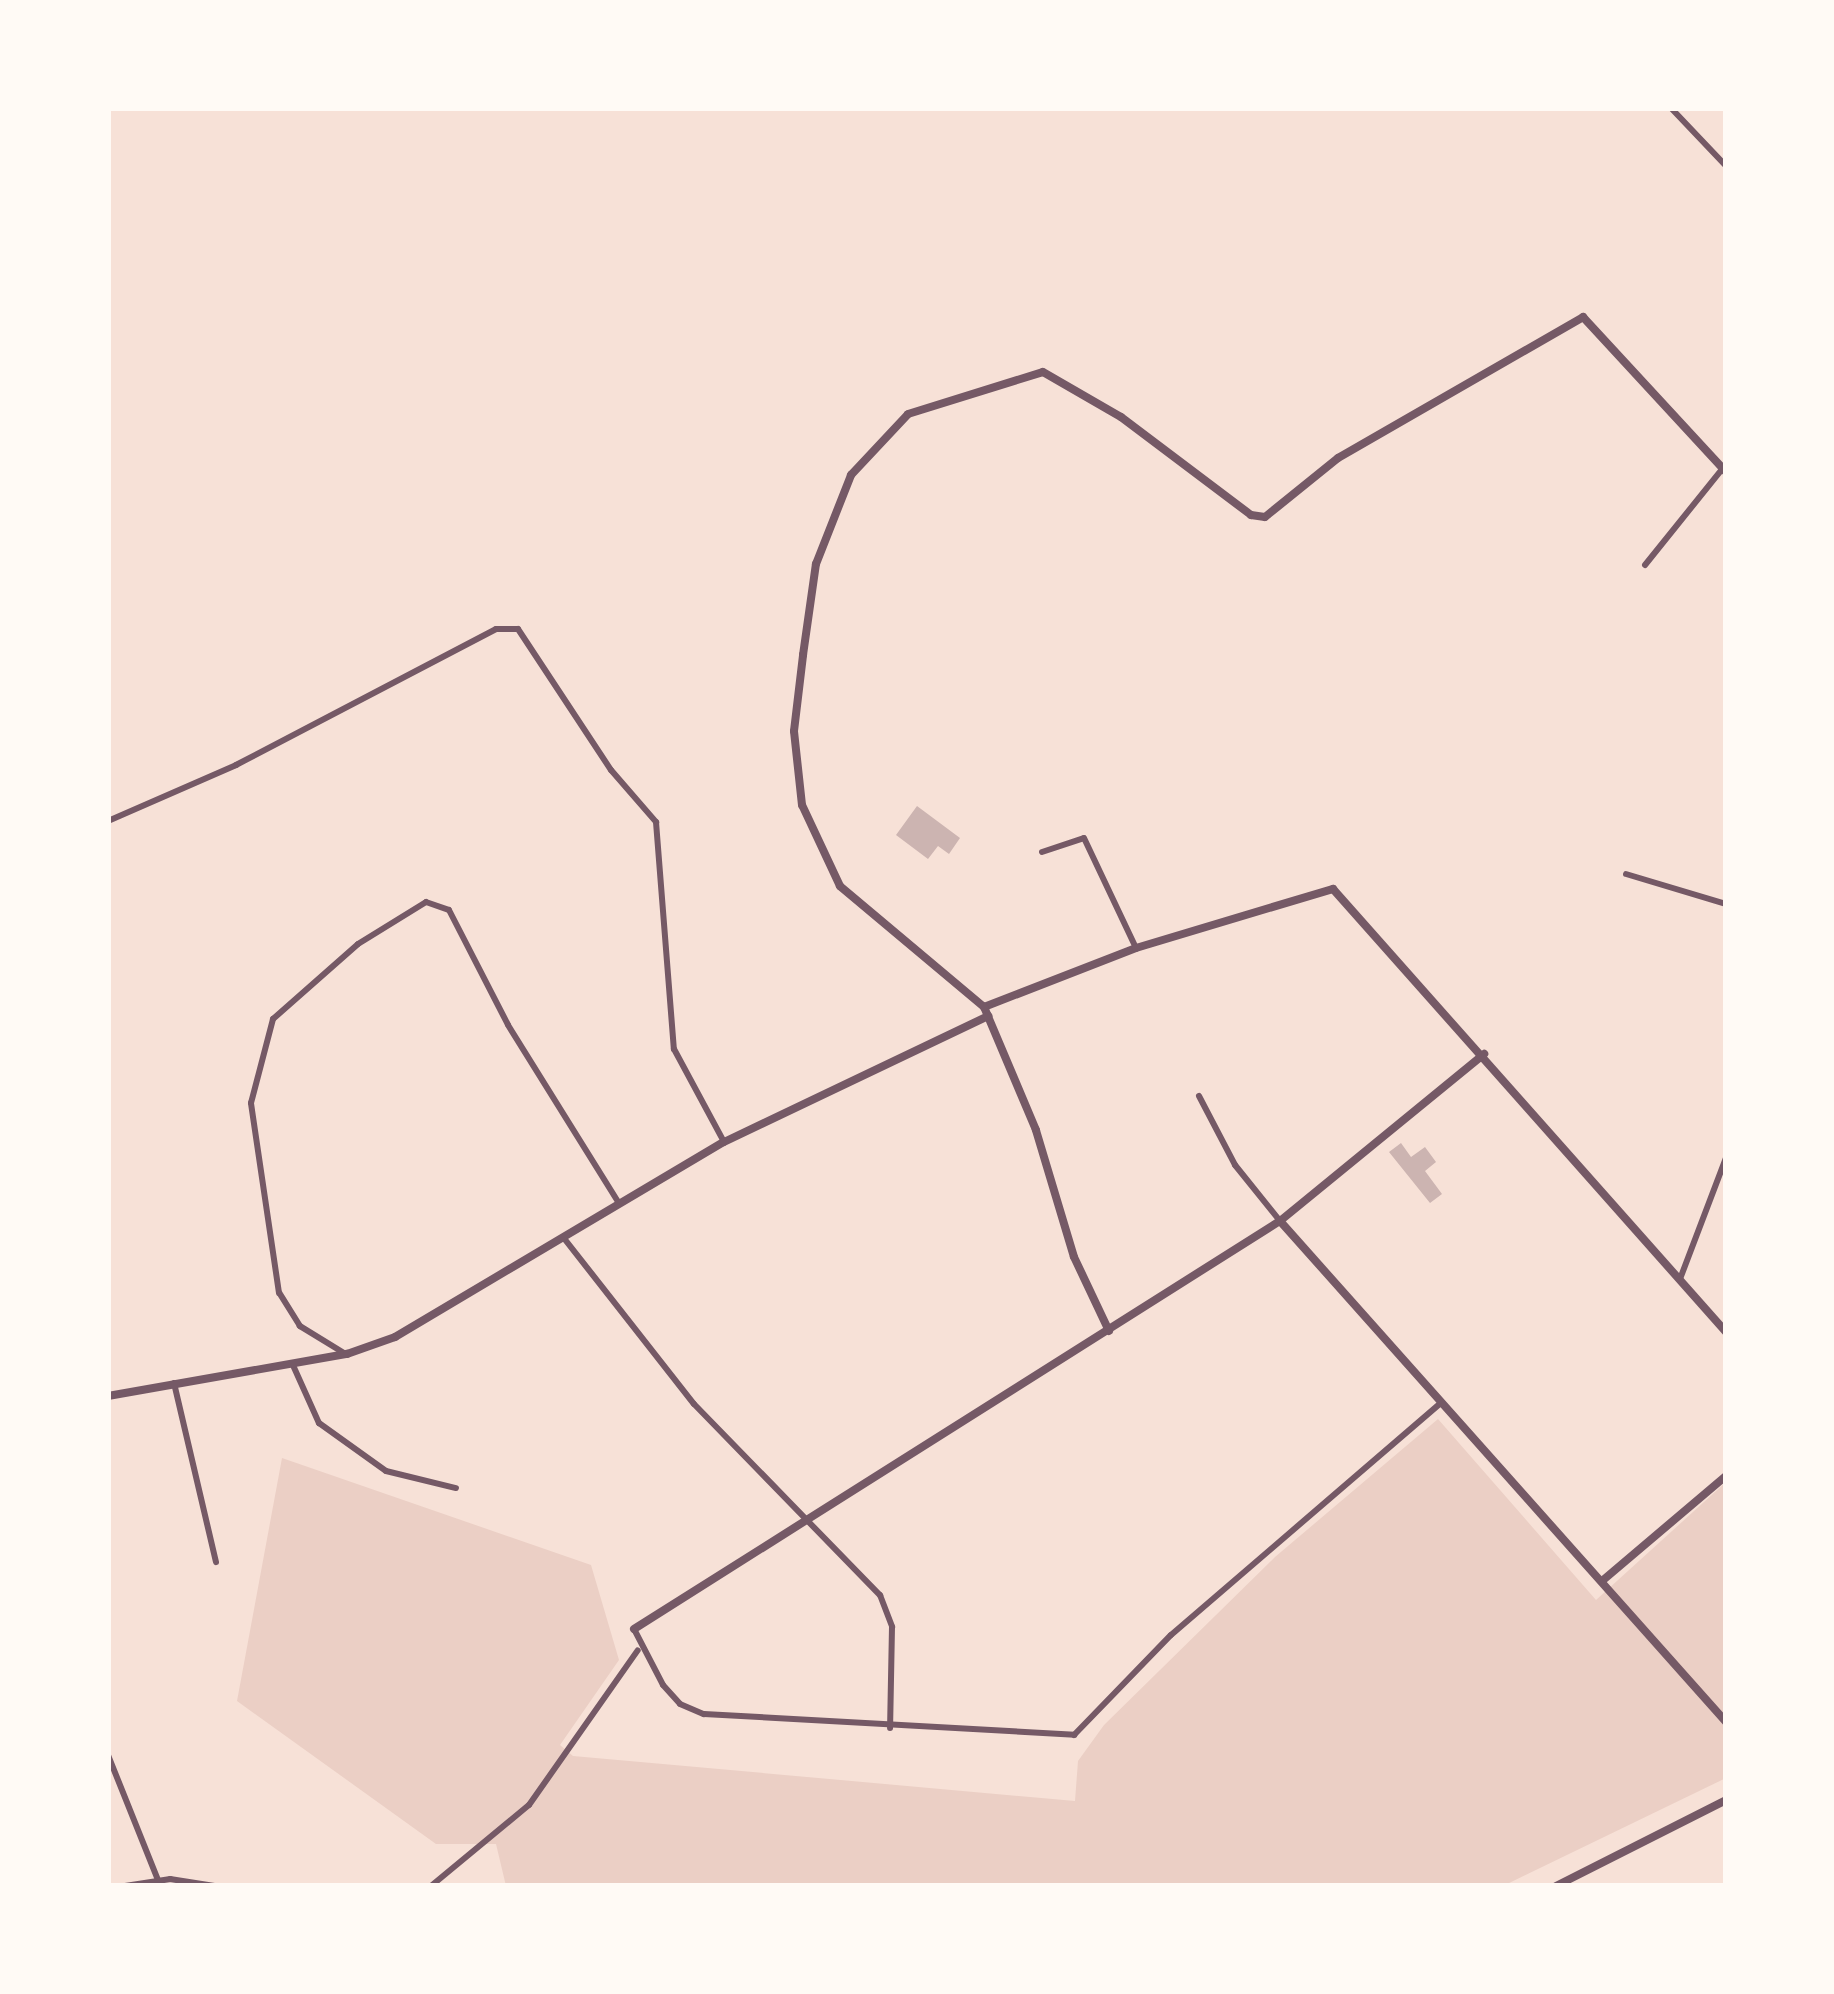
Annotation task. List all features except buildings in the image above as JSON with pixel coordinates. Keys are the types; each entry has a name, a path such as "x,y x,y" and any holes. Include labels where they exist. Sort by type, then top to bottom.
{"street":[{"path":"1671,108 1726,166"},
{"path":"1109,1331 1073,1256 1036,1130 986,1011 840,886 802,805 796,770 802,655 830,517 868,452 908,414 1043,372 1265,517 1338,458 1583,317 1724,470 1645,566"},
{"path":"108,821 236,765 496,629 518,628 611,770 656,822 674,1049 724,1142"},
{"path":"1042,852 1084,838 1136,948"},
{"path":"1626,874 1726,904"},
{"path":"108,1396 347,1354 395,1336 724,1142 986,1011 1136,948 1333,889 1726,1332"},
{"path":"347,1354 300,1326 279,1293 251,1103 273,1019 358,944 426,902 449,910 508,1025 619,1203"},
{"path":"1441,1402 1171,1635 1074,1735 704,1714 680,1704 638,1649 634,1629 1280,1221 1484,1054"},
{"path":"1199,1096 1235,1165 1280,1221 1726,1722"},
{"path":"1680,1280 1726,1158"},
{"path":"561,1234 658,1363 889,1610 890,1728"},
{"path":"292,1364 310,1411 335,1435 386,1471 456,1488"},
{"path":"174,1383 216,1562"},
{"path":"1602,1581 1726,1476"},
{"path":"431,1886 529,1805 638,1649"},
{"path":"108,1755 158,1880"},
{"path":"1556,1886 1726,1800"},
{"path":"125,1886 158,1880 214,1886"}],"shaded area":[{"path":"1438,1419 1596,1600 1726,1482 1726,1778 1503,1886 506,1886 496,1844 436,1844 237,1701 282,1458 591,1565 619,1660 560,1745 573,1756 1075,1801 1078,1761 1104,1725 1275,1557"}]}
